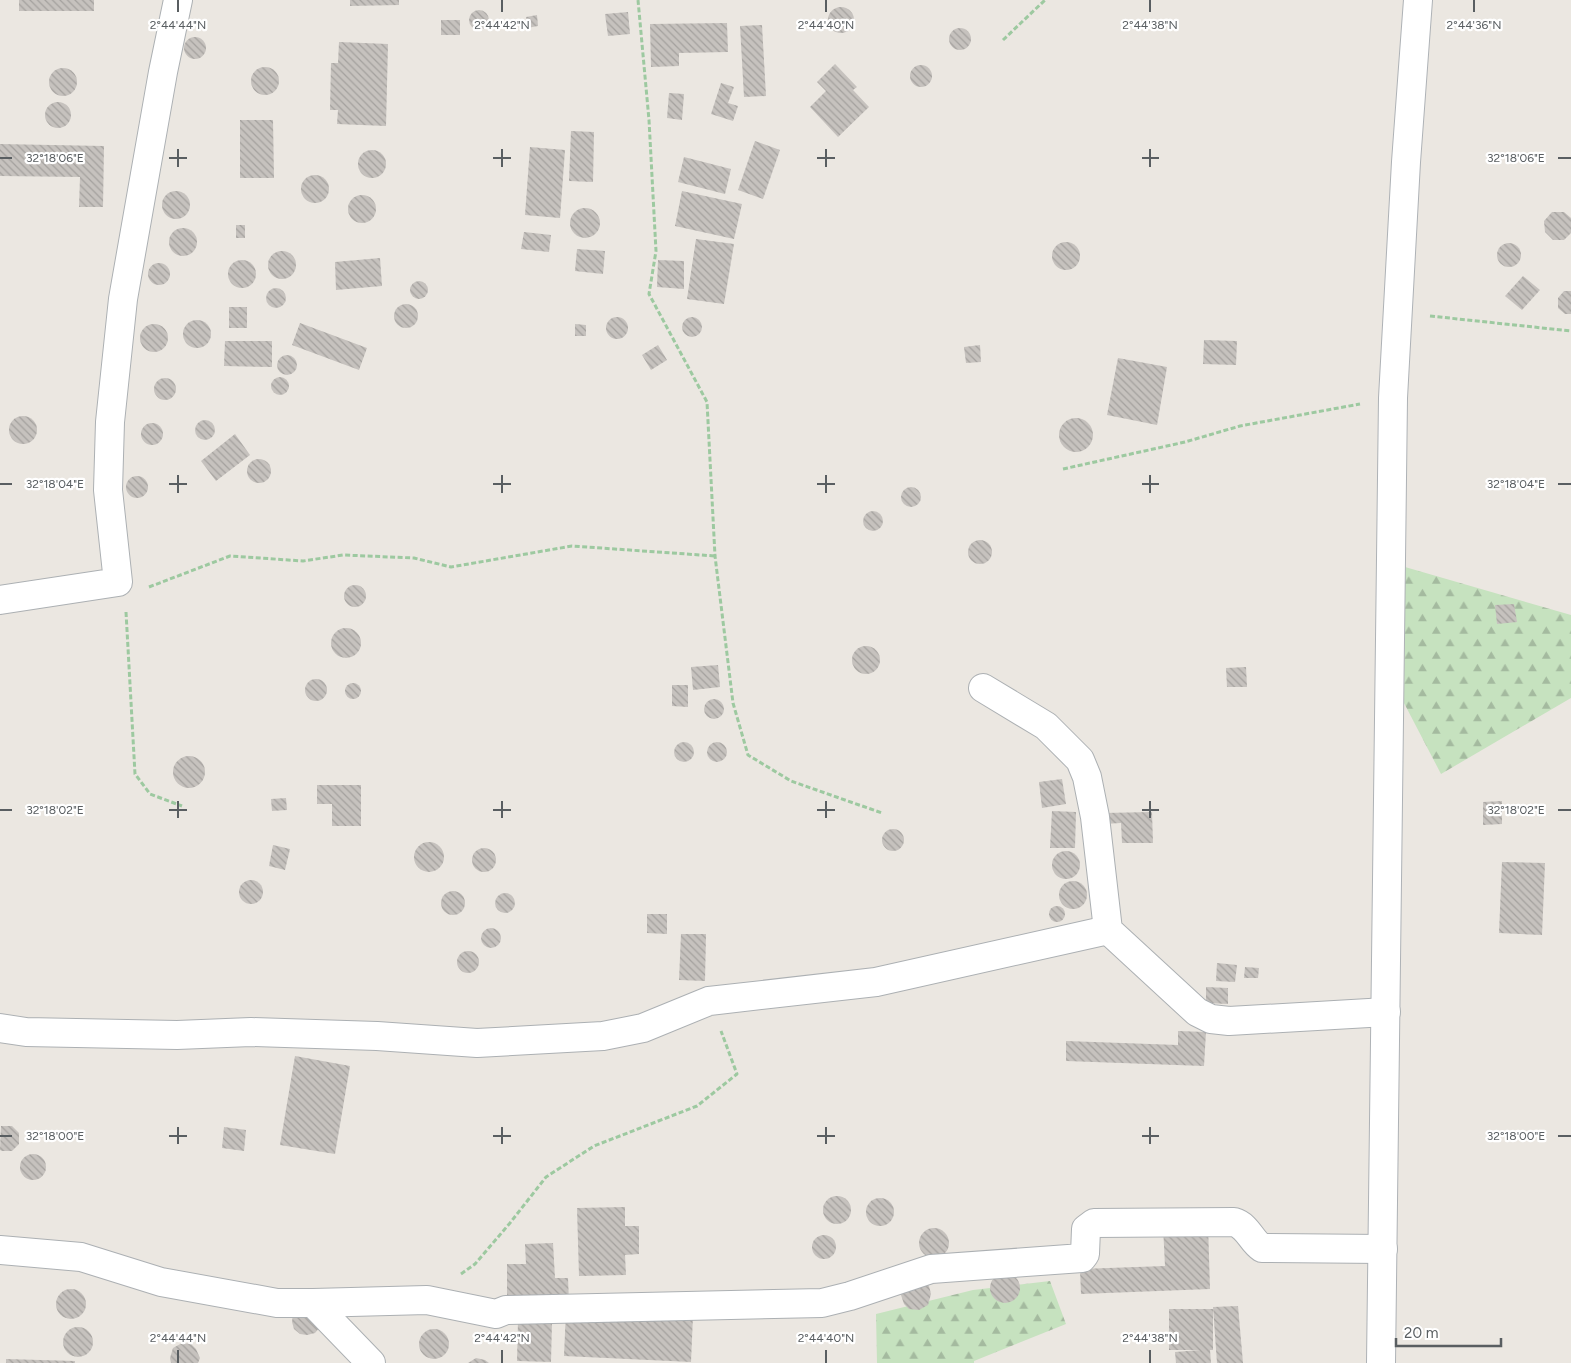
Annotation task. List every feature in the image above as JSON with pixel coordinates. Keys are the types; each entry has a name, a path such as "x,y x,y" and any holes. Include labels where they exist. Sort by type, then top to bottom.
{"street":[{"path":"0,600 122,589 108,490 110,413 123,299 163,72 178,0"},
{"path":"1381,1363 1393,398 1418,0"},
{"path":"983,688 1046,726 1080,760 1087,777 1095,817 1108,930 1198,1012 1212,1019 1229,1021 1386,1012"},
{"path":"0,1028 26,1032 177,1035 251,1032 377,1036 477,1044 603,1036 643,1028 709,1001 876,982 1108,930"},
{"path":"0,1250 81,1257 162,1282 277,1303 427,1300 496,1314 506,1310 822,1303 850,1296 932,1269 1082,1258 1085,1254 1086,1229 1094,1223 1234,1222 1242,1226 1262,1248 1383,1249"},
{"path":"312,1303 371,1363"}],"path":[{"path":"638,0 649,120 656,251 649,294 707,402 715,556 733,703 748,756 792,781 882,813"},
{"path":"1003,40 1046,0"},
{"path":"1397,313 1571,331"},
{"path":"1063,469 1185,442 1240,426 1393,398"},
{"path":"182,806 150,794 135,774 122,589 230,556 303,561 344,555 414,558 451,567 572,546 715,556"},
{"path":"427,1300 475,1264 546,1177 594,1146 697,1106 737,1074 709,1001"}],"green space":[{"path":"1405,567 1571,615 1571,698 1441,774 1404,703"},
{"path":"1050,1281 1066,1324 974,1361 974,1363 877,1363 876,1314 973,1290"}],"building":[{"path":"19,0 94,0 94,11 19,11"},
{"path":"350,0 399,0 399,5 350,6"},
{"path":"841,7 850,11 854,20 850,29 841,33 832,29 828,20 832,11"},
{"path":"479,10 486,13 489,20 486,27 479,30 472,27 469,20 472,13"},
{"path":"628,12 630,34 608,36 605,14"},
{"path":"537,15 538,26 527,28 526,17"},
{"path":"441,20 460,20 460,35 441,35"},
{"path":"727,23 728,52 679,53 679,66 651,67 650,24"},
{"path":"762,25 766,96 744,97 740,26"},
{"path":"960,28 968,31 971,39 968,47 960,50 952,47 949,39 952,31"},
{"path":"195,37 203,40 206,48 203,56 195,59 187,56 184,48 187,40"},
{"path":"339,42 388,44 386,126 337,124 338,110 330,110 331,63 338,63"},
{"path":"835,64 857,87 853,90 869,107 838,137 810,107 826,91 817,82"},
{"path":"921,65 929,68 932,76 929,84 921,87 913,84 910,76 913,68"},
{"path":"265,67 275,71 279,81 275,91 265,95 255,91 251,81 255,71"},
{"path":"63,68 73,72 77,82 73,92 63,96 53,92 49,82 53,72"},
{"path":"721,83 734,87 728,103 738,106 733,121 711,114"},
{"path":"669,93 684,94 682,120 667,118"},
{"path":"58,102 67,106 71,115 67,124 58,128 49,124 45,115 49,106"},
{"path":"240,120 273,120 274,178 240,178"},
{"path":"571,131 594,132 593,182 569,181"},
{"path":"755,141 780,150 763,199 738,190"},
{"path":"0,144 104,146 103,207 79,207 80,177 0,176"},
{"path":"530,147 565,150 560,218 525,215"},
{"path":"372,150 382,154 386,164 382,174 372,178 362,174 358,164 362,154"},
{"path":"684,157 731,169 725,194 678,182"},
{"path":"315,175 325,179 329,189 325,199 315,203 305,199 301,189 305,179"},
{"path":"176,191 186,195 190,205 186,215 176,219 166,215 162,205 166,195"},
{"path":"682,191 742,204 734,239 675,226"},
{"path":"362,195 372,199 376,209 372,219 362,223 352,219 348,209 352,199"},
{"path":"585,208 596,212 600,223 596,234 585,238 574,234 570,223 574,212"},
{"path":"1552,212 1564,212 1571,218 1571,233 1564,240 1553,240 1545,232 1544,221"},
{"path":"236,225 245,225 245,238 236,238"},
{"path":"183,228 193,232 197,242 193,252 183,256 173,252 169,242 173,232"},
{"path":"524,232 551,235 549,252 521,249"},
{"path":"696,239 734,244 724,304 687,299"},
{"path":"1066,242 1076,246 1080,256 1076,266 1066,270 1056,266 1052,256 1056,246"},
{"path":"1509,243 1518,246 1521,255 1518,264 1509,267 1500,264 1497,255 1500,246"},
{"path":"577,249 605,251 603,274 575,271"},
{"path":"282,251 292,255 296,265 292,275 282,279 272,275 268,265 272,255"},
{"path":"380,258 382,286 336,290 335,262"},
{"path":"242,260 252,264 256,274 252,284 242,288 232,284 228,274 232,264"},
{"path":"658,260 684,261 684,289 657,287"},
{"path":"159,263 167,266 170,274 167,282 159,285 151,282 148,274 151,266"},
{"path":"1523,276 1540,290 1522,310 1505,296"},
{"path":"419,281 425,284 428,290 425,296 419,299 413,296 410,290 413,284"},
{"path":"276,288 283,291 286,298 283,305 276,308 269,305 266,298 269,291"},
{"path":"1564,291 1571,291 1571,314 1565,314 1558,308 1558,298"},
{"path":"406,304 414,308 418,316 414,324 406,328 398,324 394,316 398,308"},
{"path":"229,307 247,307 247,328 229,328"},
{"path":"617,317 625,320 628,328 625,336 617,339 609,336 606,328 609,320"},
{"path":"692,317 699,320 702,327 699,334 692,337 685,334 682,327 685,320"},
{"path":"197,320 207,324 211,334 207,344 197,348 187,344 183,334 187,324"},
{"path":"300,323 367,348 359,370 292,345"},
{"path":"154,324 164,328 168,338 164,348 154,352 144,348 140,338 144,328"},
{"path":"575,324 586,325 586,336 575,336"},
{"path":"1204,340 1237,341 1236,365 1203,364"},
{"path":"225,341 272,341 272,367 224,366"},
{"path":"658,345 667,360 651,370 642,355"},
{"path":"980,345 981,362 966,363 964,347"},
{"path":"287,355 294,358 297,365 294,372 287,375 280,372 277,365 280,358"},
{"path":"1118,358 1167,367 1157,425 1107,415"},
{"path":"280,377 286,380 289,386 286,392 280,395 274,392 271,386 274,380"},
{"path":"165,378 173,381 176,389 173,397 165,400 157,397 154,389 157,381"},
{"path":"23,416 33,420 37,430 33,440 23,444 13,440 9,430 13,420"},
{"path":"1076,418 1083,419 1088,423 1092,428 1092,442 1088,447 1083,451 1076,452 1069,451 1064,447 1060,442 1059,435 1060,428 1064,423 1069,419"},
{"path":"205,420 212,423 215,430 212,437 205,440 198,437 195,430 198,423"},
{"path":"152,423 160,426 163,434 160,442 152,445 144,442 141,434 144,426"},
{"path":"235,434 250,455 216,481 201,461"},
{"path":"254,459 264,459 271,466 271,476 264,483 254,483 247,476 247,466"},
{"path":"137,476 145,479 148,487 145,495 137,498 129,495 126,487 129,479"},
{"path":"911,487 918,490 921,497 918,504 911,507 904,504 901,497 904,490"},
{"path":"873,511 880,514 883,521 880,528 873,531 866,528 863,521 866,514"},
{"path":"980,540 988,544 992,552 988,560 980,564 972,560 968,552 972,544"},
{"path":"355,585 363,588 366,596 363,604 355,607 347,604 344,596 347,588"},
{"path":"1514,604 1517,622 1497,624 1495,605"},
{"path":"346,628 357,632 361,643 357,654 346,658 335,654 331,643 335,632"},
{"path":"866,646 876,650 880,660 876,670 866,674 856,670 852,660 856,650"},
{"path":"718,665 720,687 693,690 691,667"},
{"path":"1246,667 1247,687 1227,687 1226,668"},
{"path":"316,679 324,682 327,690 324,698 316,701 308,698 305,690 308,682"},
{"path":"350,683 356,683 361,688 359,697 350,699 345,694 345,688"},
{"path":"672,685 688,685 688,707 672,706"},
{"path":"714,699 721,702 724,709 721,716 714,719 707,716 704,709 707,702"},
{"path":"684,742 691,745 694,752 691,759 684,762 677,759 674,752 677,745"},
{"path":"717,742 724,745 727,752 724,759 717,762 710,759 707,752 710,745"},
{"path":"189,756 195,757 200,761 204,766 204,778 200,783 195,787 189,788 183,787 178,783 174,778 173,772 174,766 178,761 183,757"},
{"path":"1062,779 1066,804 1042,808 1039,782"},
{"path":"317,785 361,785 361,826 332,826 332,804 317,804"},
{"path":"286,798 287,810 272,811 271,799"},
{"path":"1502,801 1502,824 1483,825 1483,802"},
{"path":"1052,811 1076,812 1075,848 1050,848"},
{"path":"1152,812 1153,843 1122,843 1121,823 1104,824 1104,813"},
{"path":"893,829 901,832 904,840 901,848 893,851 885,848 882,840 885,832"},
{"path":"429,842 435,843 443,851 443,863 435,871 429,872 423,871 415,863 414,857 415,851 423,843"},
{"path":"273,845 290,849 285,870 269,866"},
{"path":"484,848 493,851 496,860 493,869 484,872 475,869 472,860 475,851"},
{"path":"1066,851 1076,855 1080,865 1076,875 1066,879 1056,875 1052,865 1056,855"},
{"path":"1502,862 1545,863 1542,935 1499,933"},
{"path":"251,880 260,883 263,892 260,901 251,904 242,901 239,892 242,883"},
{"path":"1073,881 1083,885 1087,895 1083,905 1073,909 1063,905 1059,895 1063,885"},
{"path":"453,891 462,894 465,903 462,912 453,915 444,912 441,903 444,894"},
{"path":"505,893 512,896 515,903 512,910 505,913 498,910 495,903 498,896"},
{"path":"1054,906 1060,906 1065,911 1063,920 1054,922 1049,917 1049,911"},
{"path":"647,914 667,914 667,934 647,933"},
{"path":"491,928 498,931 501,938 498,945 491,948 484,945 481,938 484,931"},
{"path":"681,934 706,934 705,981 679,980"},
{"path":"468,951 478,958 479,962 472,972 468,973 458,966 457,962 464,952"},
{"path":"1217,963 1237,965 1235,982 1216,981"},
{"path":"1245,967 1259,968 1258,978 1244,978"},
{"path":"1206,987 1228,988 1228,1004 1206,1003"},
{"path":"1178,1031 1206,1032 1204,1066 1066,1061 1066,1041 1178,1045"},
{"path":"295,1056 350,1066 335,1154 280,1145"},
{"path":"1,1126 12,1126 19,1133 19,1144 12,1151 0,1150"},
{"path":"224,1127 246,1130 244,1151 222,1148"},
{"path":"33,1154 42,1158 46,1167 42,1176 33,1180 24,1176 20,1167 24,1158"},
{"path":"837,1196 847,1200 851,1210 847,1220 837,1224 827,1220 823,1210 827,1200"},
{"path":"880,1198 890,1202 894,1212 890,1222 880,1226 870,1222 866,1212 870,1202"},
{"path":"625,1207 625,1226 639,1226 639,1254 625,1255 626,1275 579,1276 577,1208"},
{"path":"1208,1224 1210,1289 1081,1294 1080,1269 1165,1266 1163,1226"},
{"path":"934,1228 940,1229 948,1237 948,1249 940,1257 934,1258 928,1257 920,1249 919,1243 920,1237 928,1229"},
{"path":"824,1235 833,1238 836,1247 833,1256 824,1259 815,1256 812,1247 815,1238"},
{"path":"553,1243 555,1278 568,1278 569,1302 507,1306 507,1264 526,1264 525,1244"},
{"path":"1005,1273 1011,1274 1019,1282 1019,1294 1011,1302 1005,1303 999,1302 991,1294 990,1288 991,1282 999,1274"},
{"path":"923,1281 929,1286 931,1294 928,1305 919,1310 909,1309 904,1304 901,1295 905,1285"},
{"path":"71,1289 77,1290 85,1298 85,1310 77,1318 71,1319 65,1318 57,1310 56,1304 57,1298 65,1290"},
{"path":"305,1306 320,1327 315,1333 307,1335 300,1334 294,1329 292,1322 293,1314"},
{"path":"1238,1306 1243,1363 1217,1363 1213,1307"},
{"path":"1169,1309 1213,1309 1213,1350 1210,1350 1211,1363 1176,1363 1175,1352 1201,1350 1169,1350"},
{"path":"566,1310 693,1316 691,1362 564,1356"},
{"path":"518,1321 552,1322 551,1362 517,1361"},
{"path":"78,1327 89,1331 93,1342 89,1353 78,1357 67,1353 63,1342 67,1331"},
{"path":"434,1329 440,1330 448,1338 448,1350 440,1358 434,1359 428,1358 420,1350 419,1344 420,1338 428,1330"},
{"path":"182,1343 191,1344 196,1349 200,1358 198,1363 171,1363 170,1358 173,1348"},
{"path":"476,1358 485,1360 489,1363 468,1363"},
{"path":"6,1359 75,1361 75,1363 6,1363"}]}
